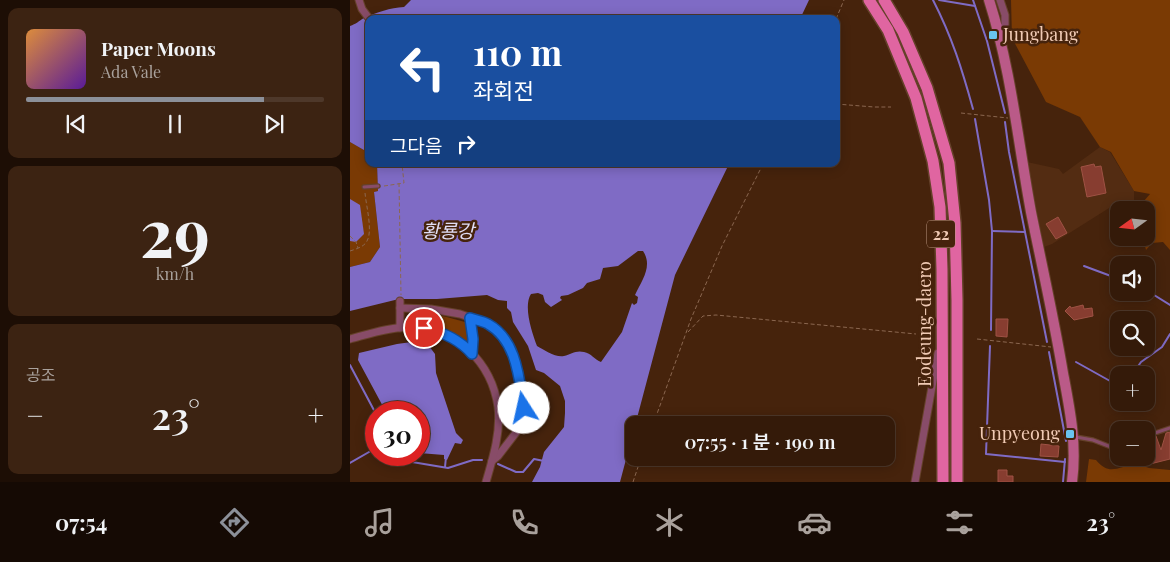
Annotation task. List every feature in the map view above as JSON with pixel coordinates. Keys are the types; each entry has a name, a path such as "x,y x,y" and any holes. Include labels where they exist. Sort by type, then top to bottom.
{"main road":[{"name":"Eodeung-daero","path":"869,0 888,30 916,98 933,161 940,207 943,326 943,482"},
{"name":"Eodeung-daero","path":"884,0 903,32 927,88 949,163 955,223 958,482"},
{"path":"990,0 1005,60 1030,207 1059,346 1074,437 1072,482"}],"street":[{"path":"360,0 362,9 366,15"},
{"path":"998,32 1005,26 1006,15 1000,0"},
{"path":"400,328 400,304 431,309 489,324 505,338 516,362 524,408 518,430 492,462"},
{"path":"350,339 410,326 443,332 467,348 483,366 492,384 498,406 498,427 492,462 486,482"},
{"path":"915,482 943,326"}],"lane":[{"path":"364,187 378,186"},
{"path":"470,318 473,339 472,354"},
{"path":"1155,433 1170,428"},
{"path":"1074,437 1093,440 1110,447"}],"path":[{"path":"838,15 844,0"},
{"path":"840,104 891,107"},
{"path":"961,113 1015,119"},
{"path":"378,186 404,183 402,167"},
{"path":"656,416 722,246 762,167"},
{"path":"398,184 400,304"},
{"path":"350,251 359,249 367,242 369,231 364,187"},
{"path":"350,236 356,242 359,249"},
{"path":"686,335 703,316 716,315 916,334"},
{"path":"977,339 1052,347 1059,346"},
{"path":"633,482 638,466"}],"shaded area":[{"path":"1011,0 1170,0 1170,250 1163,242 1155,243 1155,201 1144,201 1150,194 1134,191 1111,152 1100,147 1080,117 1046,102 1012,38"},
{"path":"350,142 365,151 365,167 377,167 378,191 374,192 380,247 370,262 350,267"},
{"path":"1100,147 1110,152 1134,191 1134,201 1110,201 1110,207 1052,244 1044,247 1027,162 1059,169 1063,174"},
{"path":"428,312 465,322 469,326 469,345 443,329 430,325 431,321 427,320"},
{"path":"1089,459 1096,460 1106,468 1111,469 1142,466 1170,470 1170,482 1086,482"}],"water":[{"path":"411,0 809,0 802,15 372,15 404,7"},
{"path":"364,18 365,151 350,142 350,26"},
{"name":"황룡강","path":"377,167 728,167 675,275 638,416 625,416 625,463 620,482 532,482 540,467 544,452 564,427 565,401 560,386 544,373 536,370 528,346 513,322 511,312 507,308 507,301 498,300 487,295 437,299 399,299 350,311 350,267 370,262 380,247 374,192 378,191","holes":["638,251 643,251 647,268 635,295 638,297 637,303 634,305 632,303 622,332 601,362 584,352 557,356 537,346 528,312 531,294 538,293 543,295 545,302 551,307 562,300 561,296 568,295 583,288 587,283 600,279 603,268 618,266"]},
{"path":"350,199 360,205 364,234 356,242 350,241"},
{"path":"419,341 429,343 435,354 436,373 456,433 463,440 461,444 455,443 447,460 444,459 444,455 430,454 430,401 380,401 358,360 359,353"}],"building":[{"path":"1094,164 1095,167 1101,166 1106,193 1087,197 1081,167"},
{"path":"1058,217 1067,233 1056,239 1046,224"},
{"path":"1083,305 1084,309 1092,308 1093,316 1074,320 1065,311 1070,306 1071,308"},
{"path":"996,319 1008,319 1007,337 996,336"},
{"path":"1170,432 1170,459 1155,463 1155,436 1161,450 1166,433"},
{"path":"1041,444 1059,446 1058,457 1040,456"},
{"path":"998,470 1007,470 1007,476 1013,476 1013,482 998,482"}],"waterway":[{"path":"933,0 956,53 973,109"},
{"path":"939,0 975,6"},
{"path":"973,0 987,41 1005,113"},
{"path":"975,119 989,200 992,231 991,330"},
{"path":"1005,122 1009,152 1047,342"},
{"path":"992,231 1025,232"},
{"path":"1084,266 1110,276"},
{"path":"1155,296 1170,305"},
{"path":"1138,366 1162,347 1170,334"},
{"path":"990,346 986,454 1065,462"},
{"path":"1049,352 1066,441"},
{"path":"1076,362 1110,381"},
{"path":"350,365 369,401"},
{"path":"350,463 365,454"},
{"path":"445,467 446,457"},
{"path":"498,464 516,472 523,472 534,459 544,461"},
{"path":"1063,482 1065,459"},
{"path":"430,465 448,468 473,460 482,460"}],"place":[{"name":"Jungbang","path":"993,35"},
{"name":"Unpyeong","path":"1070,434"}],"route":[{"path":"424,328 443,332 467,348 472,354 473,339 470,318 489,324 505,338 516,362 524,408"}]}
